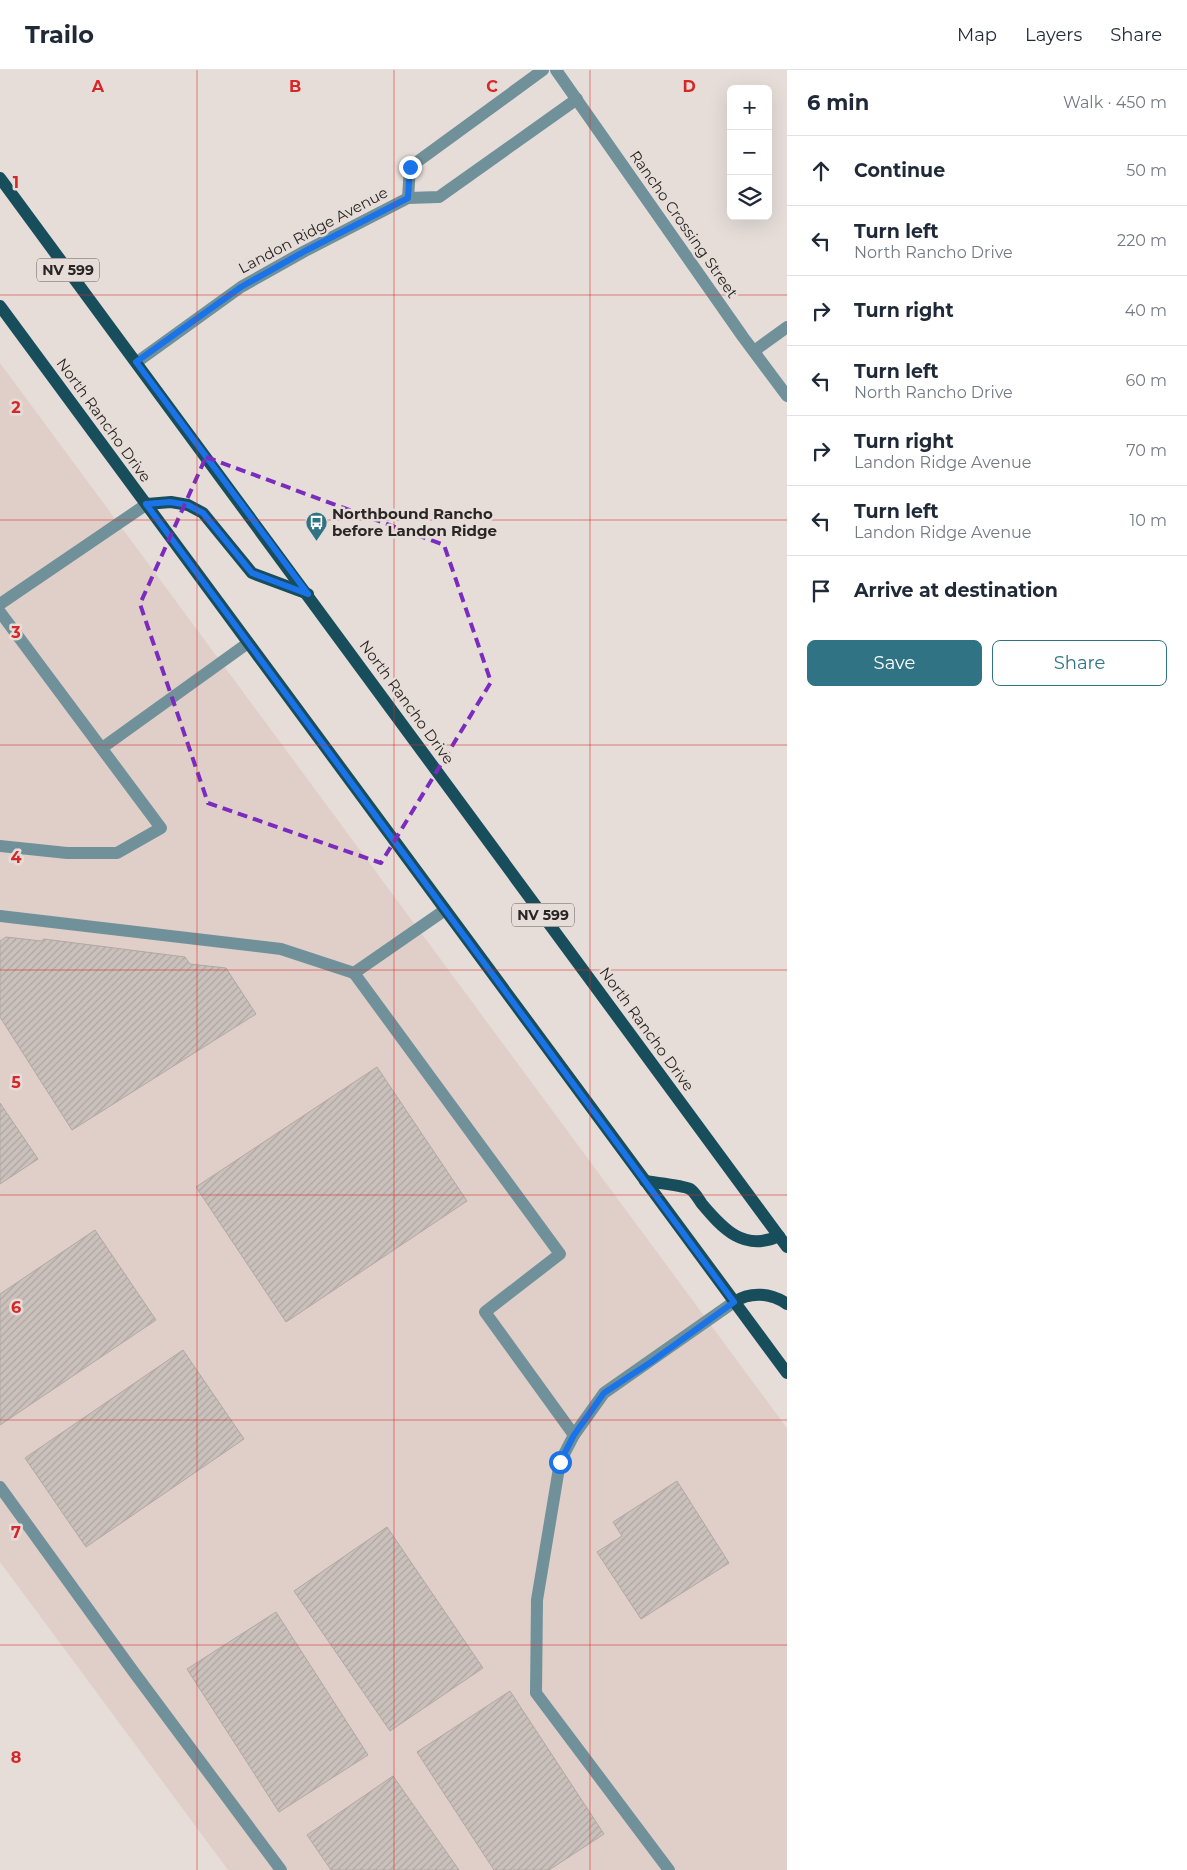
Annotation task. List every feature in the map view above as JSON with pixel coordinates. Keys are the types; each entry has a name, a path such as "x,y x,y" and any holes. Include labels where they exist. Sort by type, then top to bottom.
{"main road":[{"name":"North Rancho Drive","path":"0,178 308,594 783,1242"},
{"name":"North Rancho Drive","path":"0,306 787,1374"},
{"path":"146,504 170,502 188,505 203,513 252,573 308,594"},
{"path":"644,1181 691,1190 726,1231 740,1238 756,1242 771,1240 783,1242"},
{"path":"734,1302 739,1298 752,1295 766,1295 780,1299 787,1304"}],"street":[{"name":"Landon Ridge Avenue","path":"408,198 410,167 543,70"},
{"name":"Rancho Crossing Street","path":"556,70 787,396"},
{"name":"Landon Ridge Avenue","path":"136,362 241,287 305,251 408,198 439,197 577,99"},
{"path":"754,351 787,327"},
{"path":"0,604 146,504"},
{"path":"0,612 161,828 117,852 67,853 0,846"},
{"path":"102,748 248,643"},
{"path":"354,973 446,910"},
{"path":"0,916 281,949 354,973 560,1254 485,1312 574,1435"},
{"path":"669,1870 536,1693 537,1600 560,1462 574,1435 604,1393 651,1362 734,1302"},
{"path":"0,1487 133,1671 281,1870"}],"highlighted area":[{"path":"206,457 444,545 491,682 381,863 208,803 140,604"}],"shaded area":[{"path":"0,363 787,1428 787,1870 228,1870 0,1562"}],"building":[{"path":"6,937 41,941 44,939 185,957 190,964 226,968 256,1014 72,1130 0,1017 0,941"},
{"path":"377,1067 467,1201 286,1322 196,1187"},
{"path":"0,1103 38,1159 0,1184"},
{"path":"95,1230 156,1320 0,1425 0,1294"},
{"path":"183,1350 244,1439 86,1547 25,1458"},
{"path":"677,1481 729,1563 641,1619 597,1552 622,1536 613,1522"},
{"path":"387,1527 483,1668 390,1731 294,1591"},
{"path":"276,1612 368,1755 279,1812 187,1669"},
{"path":"510,1691 604,1834 549,1870 494,1870 417,1752"},
{"path":"393,1776 459,1870 331,1870 307,1835"}],"place":[{"name":"Northbound Rancho before Landon Ridge","path":"316,541"}],"route":[{"path":"410,167 408,198 305,251 241,287 136,362 308,594 252,573 223,535 203,513 188,505 170,502 146,504 734,1302 651,1362 604,1393 574,1435 560,1462"}]}
